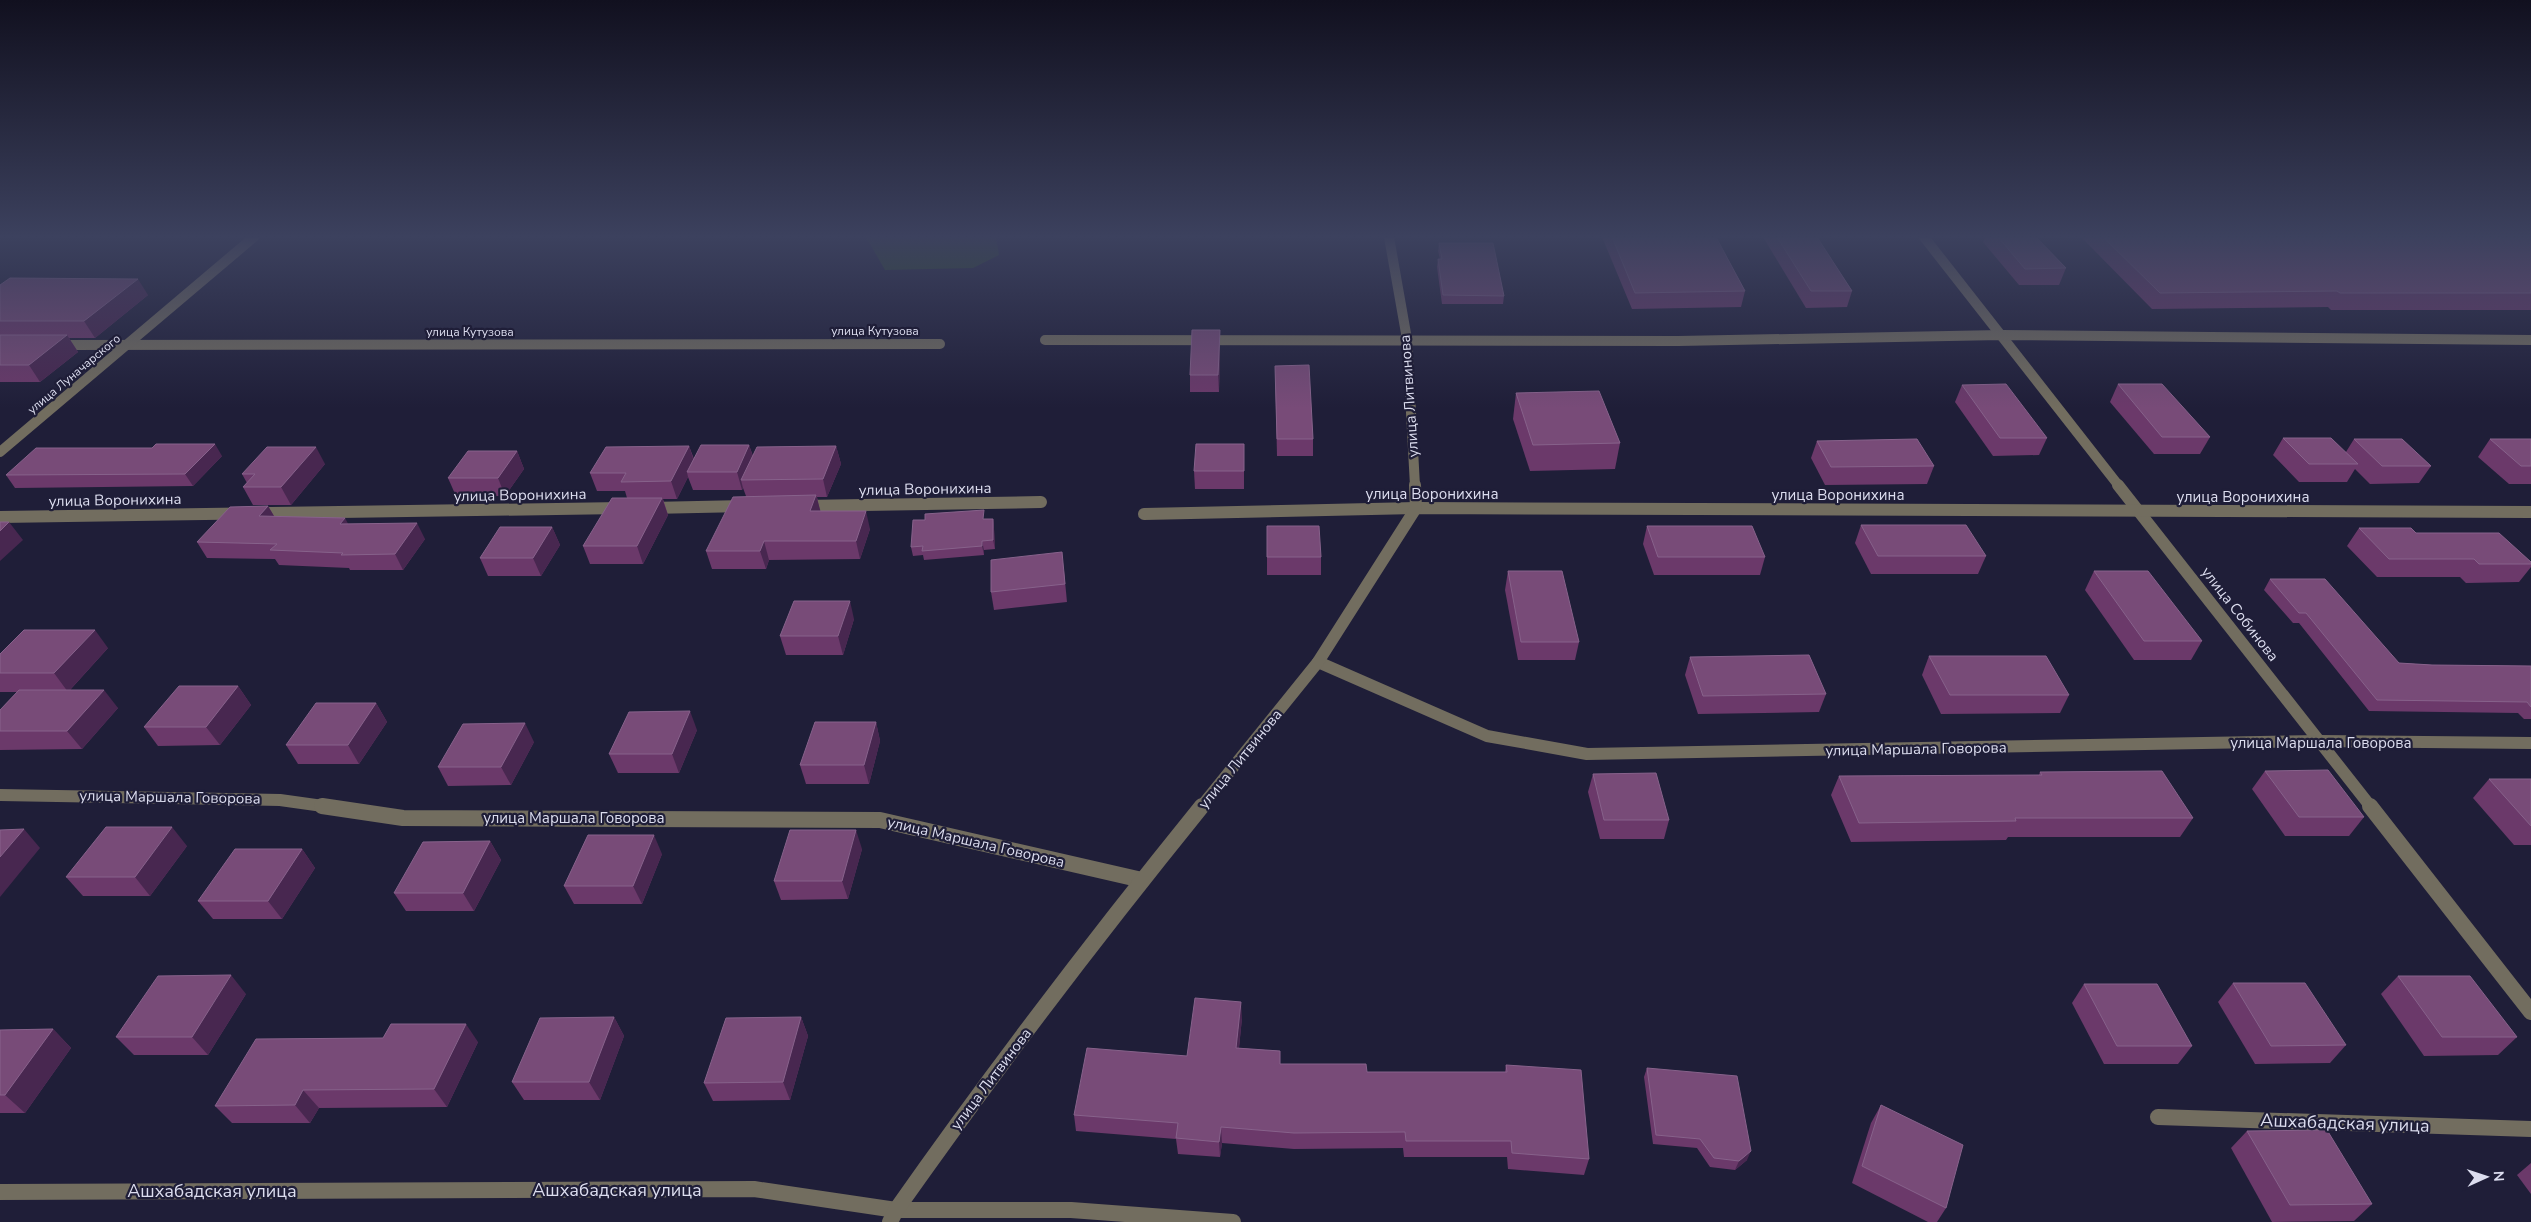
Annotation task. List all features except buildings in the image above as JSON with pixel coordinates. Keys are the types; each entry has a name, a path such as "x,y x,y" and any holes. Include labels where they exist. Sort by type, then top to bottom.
{"street":[{"name":"улица Луначарского","path":"0,452 187,294"},
{"name":"улица Литвинова","path":"893,1216 964,1113 1142,880 1318,662 1416,508 1407,339 1399,294"},
{"name":"улица Собинова","path":"1969,294 2531,1012"},
{"path":"1045,340 1407,339 1678,341 2001,335 2531,340"},
{"name":"улица Кутузова","path":"49,345 940,344"},
{"name":"улица Воронихина","path":"793,506 1041,502"},
{"name":"улица Воронихина","path":"0,517 753,506"},
{"name":"улица Воронихина","path":"1144,514 1416,508 2531,512"},
{"name":"улица Маршала Говорова","path":"1318,662 1487,736 1587,754 2319,741 2531,743"},
{"name":"улица Маршала Говорова","path":"0,795 280,800 402,818 880,820 1142,880"},
{"name":"Ашхабадская улица","path":"2158,1117 2531,1129"},
{"name":"Ашхабадская улица","path":"0,1192 754,1189 893,1216 1070,1210 1233,1222"}]}
